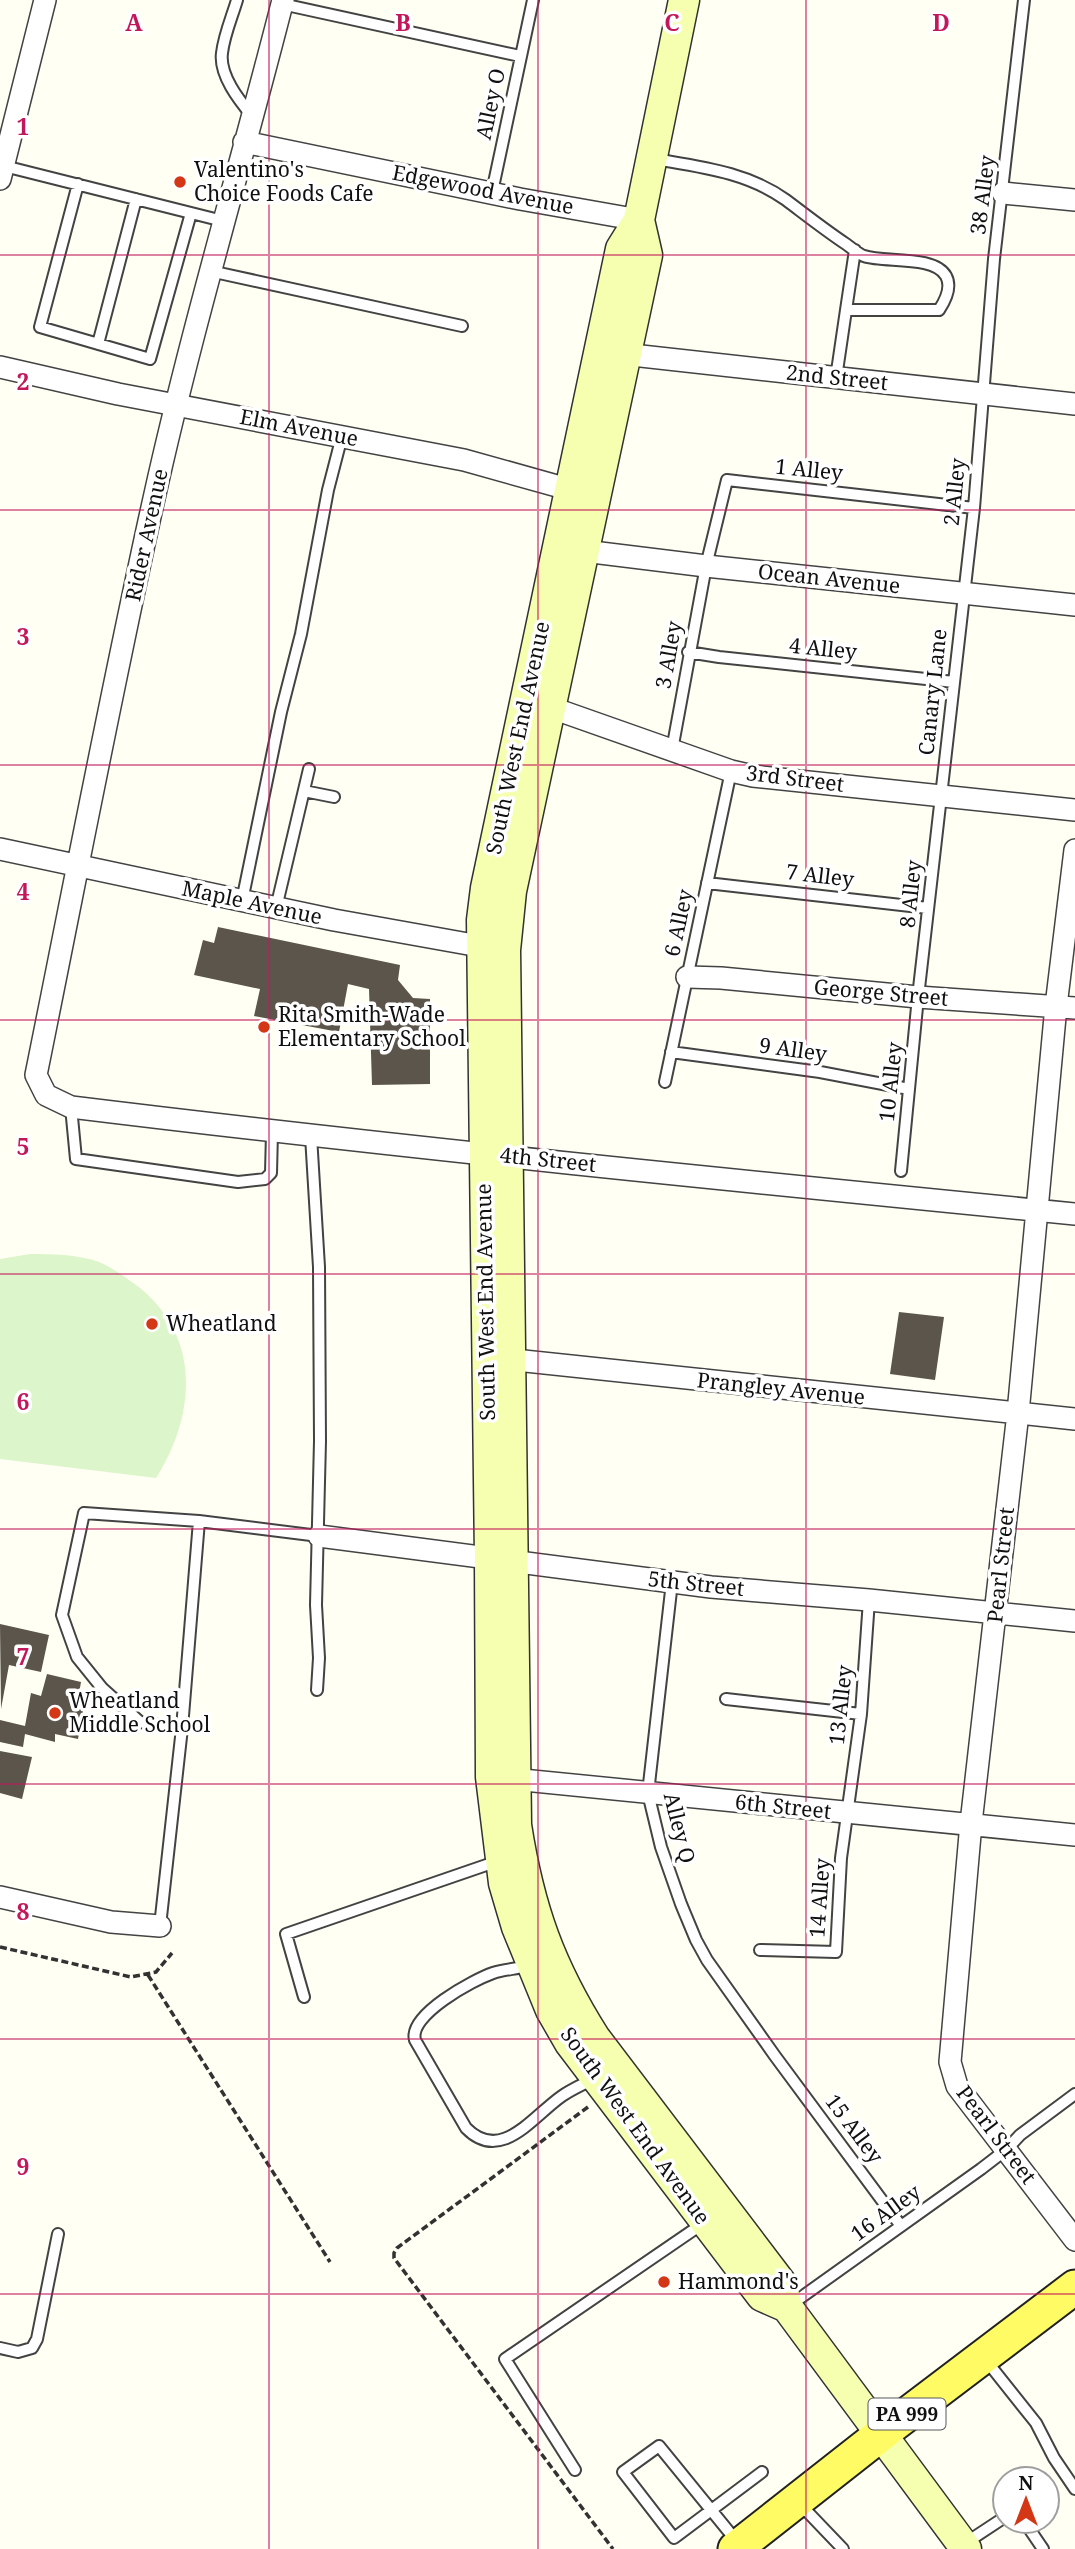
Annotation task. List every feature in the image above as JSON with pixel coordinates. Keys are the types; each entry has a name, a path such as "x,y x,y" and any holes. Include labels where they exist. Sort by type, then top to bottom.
{"main road":[{"name":"South West End Avenue","path":"539,703 612,353 646,254 639,220 684,0"},
{"name":"South West End Avenue","path":"582,493 584,551 486,888 493,949 502,1561 503,1778 500,1860 504,1883 516,1927 531,1965 551,2010 570,2043 715,2215 762,2296 787,2307 962,2548"},
{"name":"South West End Avenue","path":"503,1778 536,1919 552,1963 595,2039 603,2082"},
{"name":"PA 999","path":"737,2547 1075,2287"}],"street":[{"path":"2,172 45,0"},
{"name":"Rider Avenue","path":"36,1076 155,494 223,221 283,2"},
{"name":"Edgewood Avenue","path":"244,142 639,220"},
{"path":"1003,193 1075,200"},
{"name":"2nd Street","path":"612,353 1075,404"},
{"name":"Elm Avenue","path":"0,367 464,460 582,493"},
{"name":"Ocean Avenue","path":"584,551 1075,605"},
{"name":"3rd Street","path":"539,703 731,771 753,776 1075,810"},
{"name":"Maple Avenue","path":"0,849 276,908 493,949"},
{"name":"Pearl Street","path":"1075,850 1066,1007 1038,1210 1018,1413 971,1823 950,2062 957,2086 1075,2240"},
{"name":"George Street","path":"687,976 1066,1007"},
{"name":"4th Street","path":"36,1076 46,1095 71,1107 272,1132 749,1183 1075,1214"},
{"name":"Prangley Avenue","path":"499,1358 1075,1419"},
{"name":"5th Street","path":"319,1536 710,1587 1075,1620"},
{"name":"6th Street","path":"503,1778 1075,1835"},
{"path":"0,1897 111,1922 160,1926"}],"lane":[{"path":"237,0 222,53 223,66 237,98 252,116"},
{"path":"520,56 533,0"},
{"name":"38 Alley","path":"984,394 994,259 1024,0"},
{"name":"Alley O","path":"283,2 520,56 492,192"},
{"path":"652,159 736,175 755,183 785,199 816,224 864,256 916,262 938,269 945,275 948,284 947,298 939,310 846,310"},
{"path":"2,172 78,184 223,221"},
{"path":"78,184 40,327 150,359 191,213"},
{"path":"98,344 136,199"},
{"path":"836,378 855,250"},
{"path":"210,271 462,326"},
{"name":"2 Alley","path":"963,593 984,394"},
{"path":"242,901 281,712 302,634 328,489 342,436"},
{"name":"1 Alley","path":"706,566 727,481 974,508"},
{"name":"3 Alley","path":"672,750 706,566"},
{"name":"Canary Lane","path":"941,796 963,593"},
{"name":"4 Alley","path":"688,652 954,682"},
{"path":"276,908 309,769"},
{"name":"6 Alley","path":"664,1082 731,771"},
{"path":"304,791 334,797"},
{"name":"8 Alley","path":"918,997 941,796"},
{"name":"7 Alley","path":"707,883 928,908"},
{"name":"10 Alley","path":"901,1171 918,997"},
{"name":"9 Alley","path":"671,1052 820,1072 909,1089"},
{"path":"71,1107 76,1159 238,1182 265,1180 271,1173 272,1132"},
{"path":"311,1136 319,1267 317,1690"},
{"path":"182,1728 140,1722 102,1688 77,1657 62,1615 84,1513 199,1521 319,1536"},
{"path":"160,1926 182,1728 199,1521"},
{"name":"Alley Q","path":"673,1581 648,1793 661,1847 696,1940 775,2056"},
{"name":"13 Alley","path":"847,1813 861,1714 869,1600"},
{"path":"726,1699 861,1714"},
{"name":"14 Alley","path":"760,1950 836,1952 841,1858 847,1813"},
{"path":"304,1997 286,1934 500,1860"},
{"path":"531,1965 497,1972 461,1989 421,2018 414,2031 415,2040 466,2128 486,2142 511,2136 561,2097 603,2082"},
{"name":"15 Alley","path":"775,2056 901,2226"},
{"name":"16 Alley","path":"787,2307 1007,2150 1020,2135 1075,2094"},
{"path":"575,2470 505,2359 715,2215"},
{"path":"0,2348 18,2352 32,2348 37,2339 58,2234"},
{"path":"983,2357 1036,2423 1054,2458 1075,2489"},
{"path":"737,2547 712,2511 659,2446 623,2472 674,2538 712,2511 762,2472"},
{"path":"797,2501 843,2549"},
{"path":"962,2548 991,2527"}],"path":[{"path":"0,1947 131,1977 156,1972 172,1953"},
{"path":"148,1975 330,2262"},
{"path":"603,2082 397,2248 394,2258 611,2548"}],"green space":[{"path":"30,1254 73,1256 104,1264 140,1288 160,1308 174,1330 183,1354 186,1379 184,1404 179,1429 156,1478 0,1459 0,1259"}],"building":[{"path":"218,927 400,965 398,980 413,998 430,999 430,1084 372,1085 369,989 348,984 339,1032 254,1016 260,989 194,975 203,940 214,943"},
{"path":"899,1312 944,1317 935,1380 890,1374"},
{"name":"Wheatland Middle School","path":"0,1624 49,1635 41,1672 9,1665 1,1709"},
{"name":"Wheatland Middle School","path":"47,1674 81,1682 77,1705 84,1706 78,1739 55,1734 55,1742 25,1734 23,1747 0,1742 0,1720 25,1726 31,1693 41,1696"},
{"name":"Wheatland Middle School","path":"0,1751 32,1757 22,1799 0,1793"}],"place":[{"name":"Valentino's Choice Foods Cafe","path":"180,182"},
{"name":"Rita Smith-Wade Elementary School","path":"264,1027"},
{"name":"Wheatland","path":"152,1324"},
{"name":"Wheatland Middle School","path":"55,1713"},
{"name":"Hammond's","path":"664,2282"}]}
